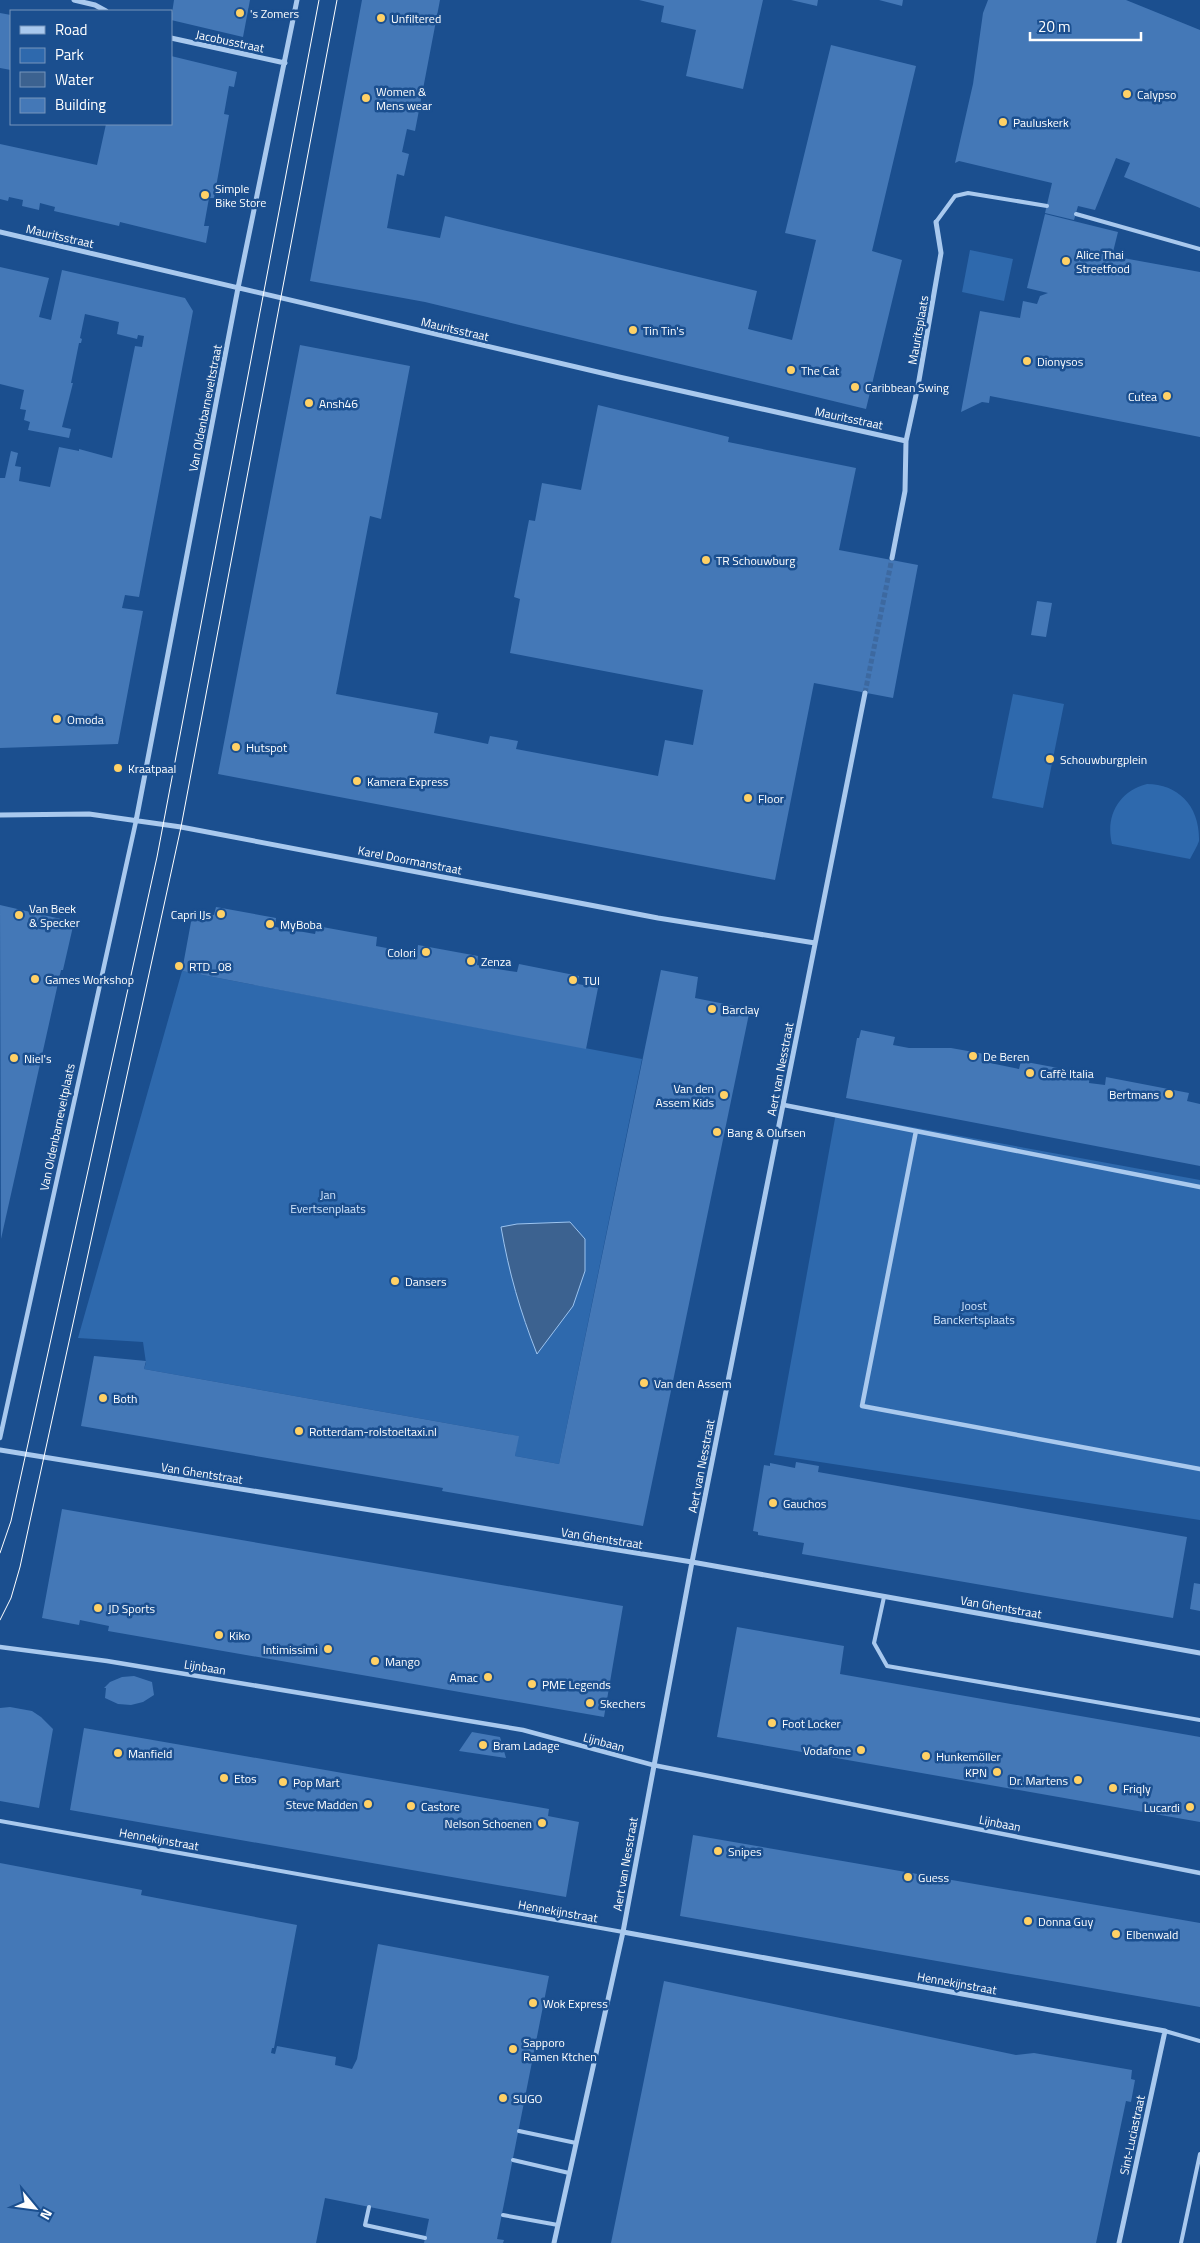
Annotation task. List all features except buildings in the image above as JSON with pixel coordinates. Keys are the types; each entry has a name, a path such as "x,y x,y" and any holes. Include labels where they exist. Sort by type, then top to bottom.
{"street":[{"path":"74,0 94,5 104,10"},
{"name":"Van Oldenbarneveltstraat","path":"136,821 238,288 297,0"},
{"name":"Jacobusstraat","path":"172,38 285,63"},
{"name":"Mauritsplaats","path":"906,441 941,253 936,222"},
{"name":"Mauritsstraat","path":"0,232 619,377 906,441"},
{"path":"892,558 905,491 906,441"},
{"name":"Aert van Nesstraat","path":"554,2243 623,1932 692,1562 865,693"},
{"name":"Karel Doormanstraat","path":"0,815 89,814 182,828 648,916 815,942"},
{"name":"Van Oldenbarneveltplaats","path":"0,1438 136,821"},
{"path":"784,1105 1200,1187"},
{"path":"916,1131 862,1406 1200,1469"},
{"name":"Van Ghentstraat","path":"0,1450 692,1562 1200,1653"},
{"name":"Lijnbaan","path":"0,1647 108,1660 523,1730 653,1765 1200,1873"},
{"name":"Hennekijnstraat","path":"623,1932 1165,2031"},
{"name":"Sint-Luciastraat","path":"1119,2243 1165,2031"}],"lane":[{"path":"936,222 955,196 968,192 1047,206"},
{"path":"1076,214 1200,249"},
{"path":"884,1597 874,1643 887,1666 1200,1720"},
{"name":"Hennekijnstraat","path":"0,1821 623,1932"},
{"name":"Hennekijnstraat","path":"1165,2031 1200,2041"},
{"path":"519,2131 576,2143"},
{"path":"1181,2243 1200,2154"},
{"path":"513,2160 569,2173"},
{"path":"370,2207 365,2225 425,2238"},
{"path":"502,2215 558,2225"}],"green space":[{"path":"970,250 1013,259 1004,301 962,292"},
{"path":"1013,694 1064,704 1043,808 992,798"},
{"path":"1147,784 1168,788 1185,799 1191,808 1196,817 1199,841 1190,859 1112,844 1111,824 1116,806 1129,792"},
{"name":"Jan Evertsenplaats","path":"182,971 642,1059 559,1464 515,1456 518,1436 144,1369 146,1363 143,1342 78,1338"},
{"name":"Joost Banckertsplaats","path":"836,1113 1200,1180 1200,1520 774,1455"}],"water":[{"path":"570,1222 585,1239 585,1271 573,1306 537,1354 516,1292 501,1227 517,1224"}],"tunnel":[{"path":"865,693 892,558"}],"tram line":[{"path":"0,1553 11,1521 157,857 319,0"},
{"path":"0,1620 11,1598 20,1567 181,827 337,0"}],"place":[{"name":"'s Zomers","path":"240,13"},
{"name":"Unfiltered","path":"381,18"},
{"name":"Calypso","path":"1127,94"},
{"name":"Women & Mens wear","path":"366,98"},
{"name":"Pauluskerk","path":"1003,122"},
{"name":"Simple Bike Store","path":"205,195"},
{"name":"Alice Thai Streetfood","path":"1066,261"},
{"name":"Tin Tin's","path":"633,330"},
{"name":"Dionysos","path":"1027,361"},
{"name":"The Cat","path":"791,370"},
{"name":"Caribbean Swing","path":"855,387"},
{"name":"Cutea","path":"1167,396"},
{"name":"Ansh46","path":"309,403"},
{"name":"TR Schouwburg","path":"706,560"},
{"name":"Omoda","path":"57,719"},
{"name":"Hutspot","path":"236,747"},
{"name":"Schouwburgplein","path":"1050,759"},
{"name":"Kraatpaal","path":"118,768"},
{"name":"Kamera Express","path":"357,781"},
{"name":"Floor","path":"748,798"},
{"name":"Capri IJs","path":"221,914"},
{"name":"Van Beek & Specker","path":"19,915"},
{"name":"MyBoba","path":"270,924"},
{"name":"Colori","path":"426,952"},
{"name":"Zenza","path":"471,961"},
{"name":"RTD_08","path":"179,966"},
{"name":"Games Workshop","path":"35,979"},
{"name":"TUI","path":"573,980"},
{"name":"Barclay","path":"712,1009"},
{"name":"De Beren","path":"973,1056"},
{"name":"Niel's","path":"14,1058"},
{"name":"Caffè Italia","path":"1030,1073"},
{"name":"Bertmans","path":"1169,1094"},
{"name":"Van den Assem Kids","path":"724,1095"},
{"name":"Bang & Olufsen","path":"717,1132"},
{"name":"Dansers","path":"395,1281"},
{"name":"Van den Assem","path":"644,1383"},
{"name":"Both","path":"103,1398"},
{"name":"Rotterdam-rolstoeltaxi.nl","path":"299,1431"},
{"name":"Gauchos","path":"773,1503"},
{"name":"JD Sports","path":"98,1608"},
{"name":"Kiko","path":"219,1635"},
{"name":"Intimissimi","path":"328,1649"},
{"name":"Mango","path":"375,1661"},
{"name":"Amac","path":"488,1677"},
{"name":"PME Legends","path":"532,1684"},
{"name":"Skechers","path":"590,1703"},
{"name":"Foot Locker","path":"772,1723"},
{"name":"Bram Ladage","path":"483,1745"},
{"name":"Vodafone","path":"861,1750"},
{"name":"Manfield","path":"118,1753"},
{"name":"Hunkemöller","path":"926,1756"},
{"name":"KPN","path":"997,1772"},
{"name":"Etos","path":"224,1778"},
{"name":"Dr. Martens","path":"1078,1780"},
{"name":"Pop Mart","path":"283,1782"},
{"name":"Friqly","path":"1113,1788"},
{"name":"Steve Madden","path":"368,1804"},
{"name":"Castore","path":"411,1806"},
{"name":"Lucardi","path":"1190,1807"},
{"name":"Nelson Schoenen","path":"542,1823"},
{"name":"Snipes","path":"718,1851"},
{"name":"Guess","path":"908,1877"},
{"name":"Donna Guy","path":"1028,1921"},
{"name":"Elbenwald","path":"1116,1934"},
{"name":"Wok Express","path":"533,2003"},
{"name":"Sapporo Ramen Ktchen","path":"513,2049"},
{"name":"SUGO","path":"503,2098"}]}
